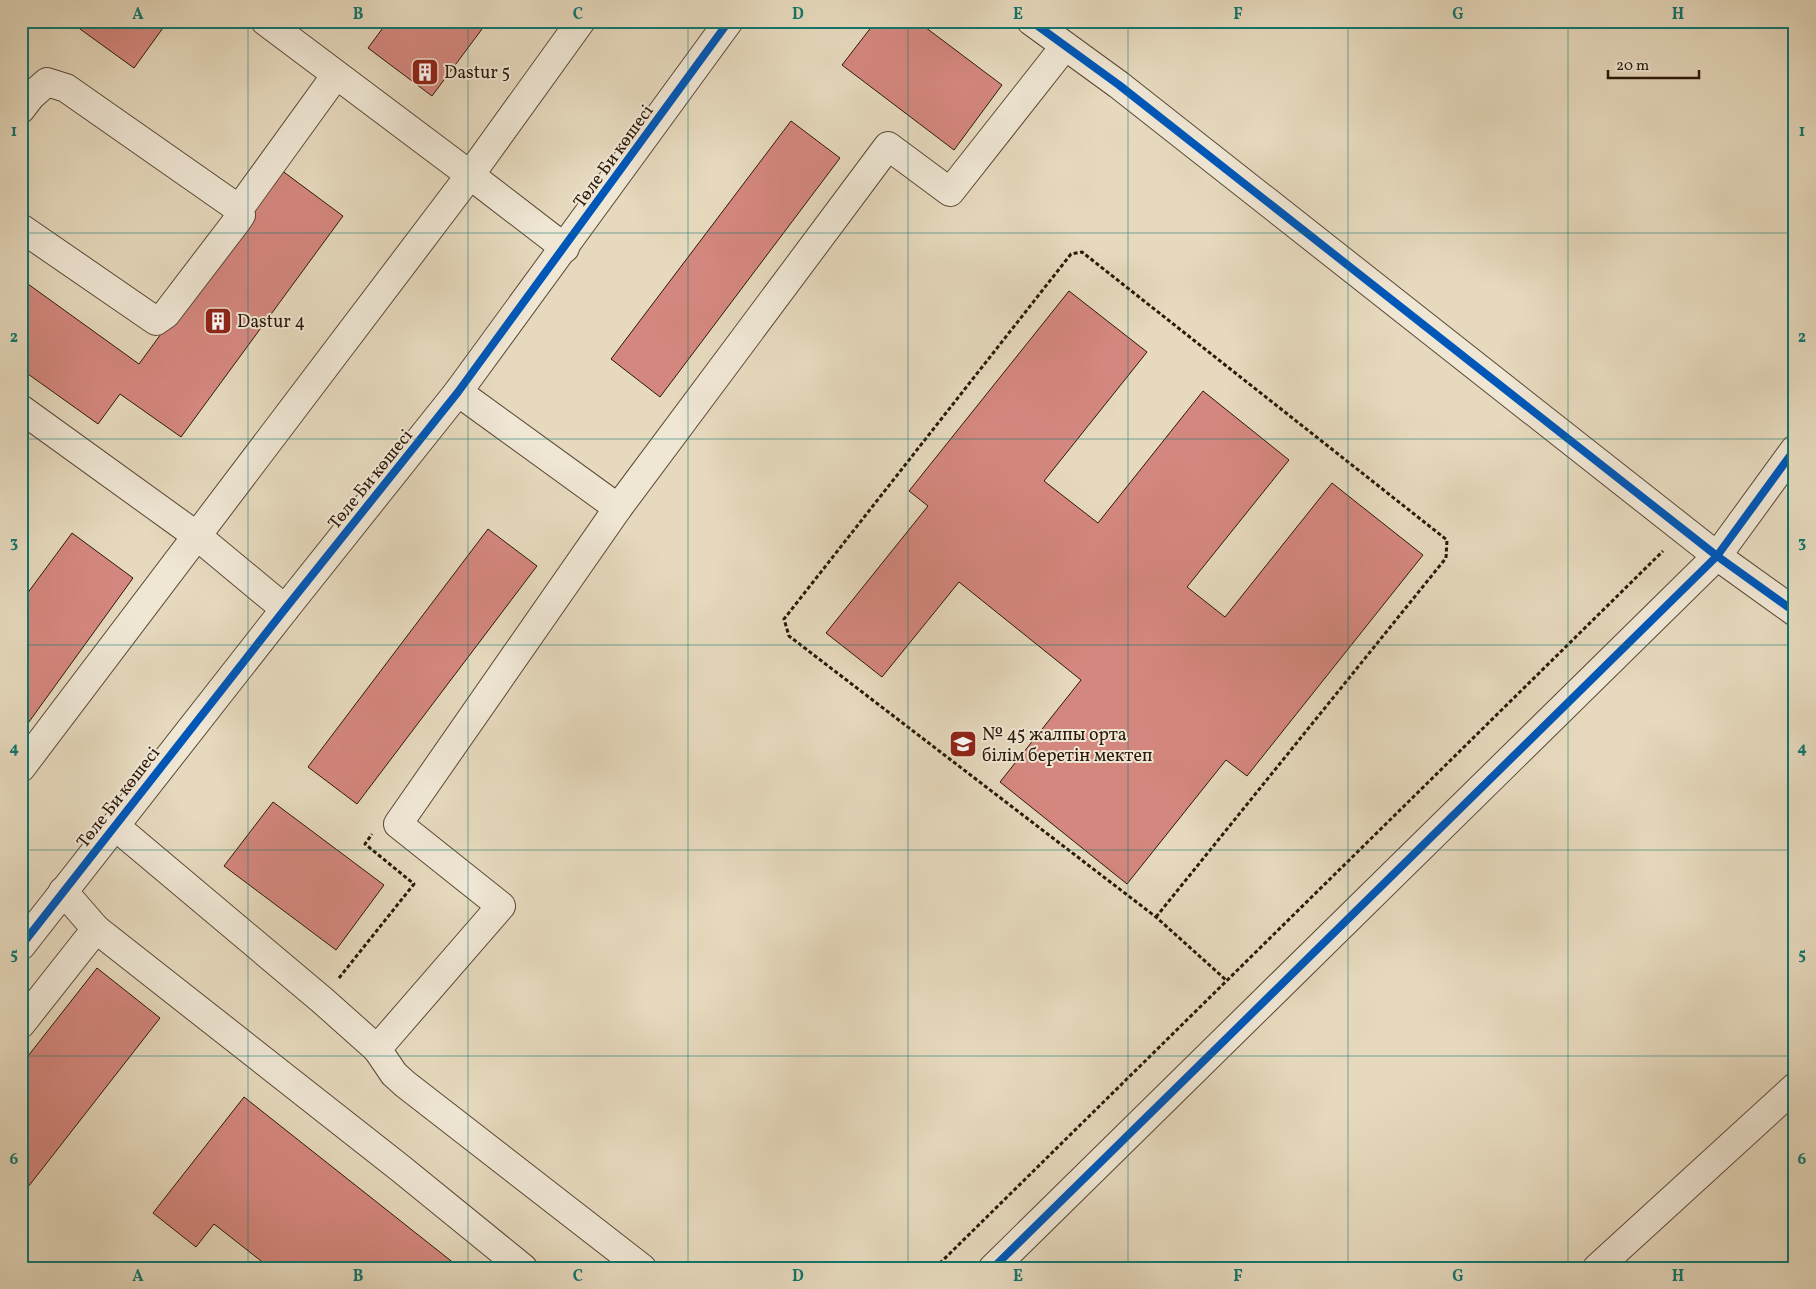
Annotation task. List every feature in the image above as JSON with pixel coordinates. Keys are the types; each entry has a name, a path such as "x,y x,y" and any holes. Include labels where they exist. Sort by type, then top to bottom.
{"street":[{"path":"265,21 565,248"},
{"path":"21,768 470,175 581,21"},
{"name":"Төле Би көшесі","path":"21,946 458,392 729,21"},
{"path":"1031,21 1127,91 1717,556 1795,612"},
{"path":"377,1049 501,906 398,824 618,508 888,146 950,192 1065,46"},
{"path":"239,209 336,75"},
{"path":"21,108 30,96 47,82 66,88 239,209 241,215 166,314 156,321 21,228"},
{"path":"458,392 618,508"},
{"path":"21,409 197,536 285,609"},
{"path":"992,1268 1717,556 1795,449"},
{"path":"115,826 322,1000 377,1049 394,1074 642,1268"},
{"path":"63,891 96,929 523,1268"},
{"path":"21,1024 96,929"},
{"path":"1598,1268 1795,1087"}],"path":[{"path":"1156,917 1446,558 1447,540 1082,252 1071,254 784,619 789,636 1156,917 1226,980"},
{"path":"935,1268 1684,530"}],"building":[{"path":"69,21 168,21 134,68"},
{"name":"Dastur 5","path":"388,21 488,21 432,96 368,48"},
{"path":"876,21 917,21 1002,85 954,150 842,65"},
{"path":"791,121 840,158 660,397 611,359"},
{"name":"Dastur 4","path":"281,170 343,216 181,437 120,394 98,424 21,369 21,279 139,364"},
{"path":"1069,291 1147,352 1044,481 1098,523 1203,391 1289,460 1187,587 1225,617 1332,483 1423,555 1247,776 1226,760 1127,884 1000,782 1081,680 959,582 882,677 826,633 928,506 909,491"},
{"path":"488,529 537,566 357,804 308,767"},
{"path":"72,533 133,578 21,733 21,602"},
{"path":"273,802 384,885 336,950 224,866"},
{"path":"97,968 160,1018 21,1196 21,1065"},
{"path":"244,1097 460,1268 270,1268 214,1224 196,1247 153,1213"}],"cycle path":[{"path":"21,946 458,392 729,21"},
{"path":"1031,21 1119,85 1717,556 1795,612"},
{"path":"993,1268 1717,556 1795,449"}],"place":[{"name":"Dastur 5","path":"425,72"},
{"name":"Dastur 4","path":"218,321"},
{"name":"№ 45 жалпы орта білім беретін мектеп","path":"963,744"}]}
